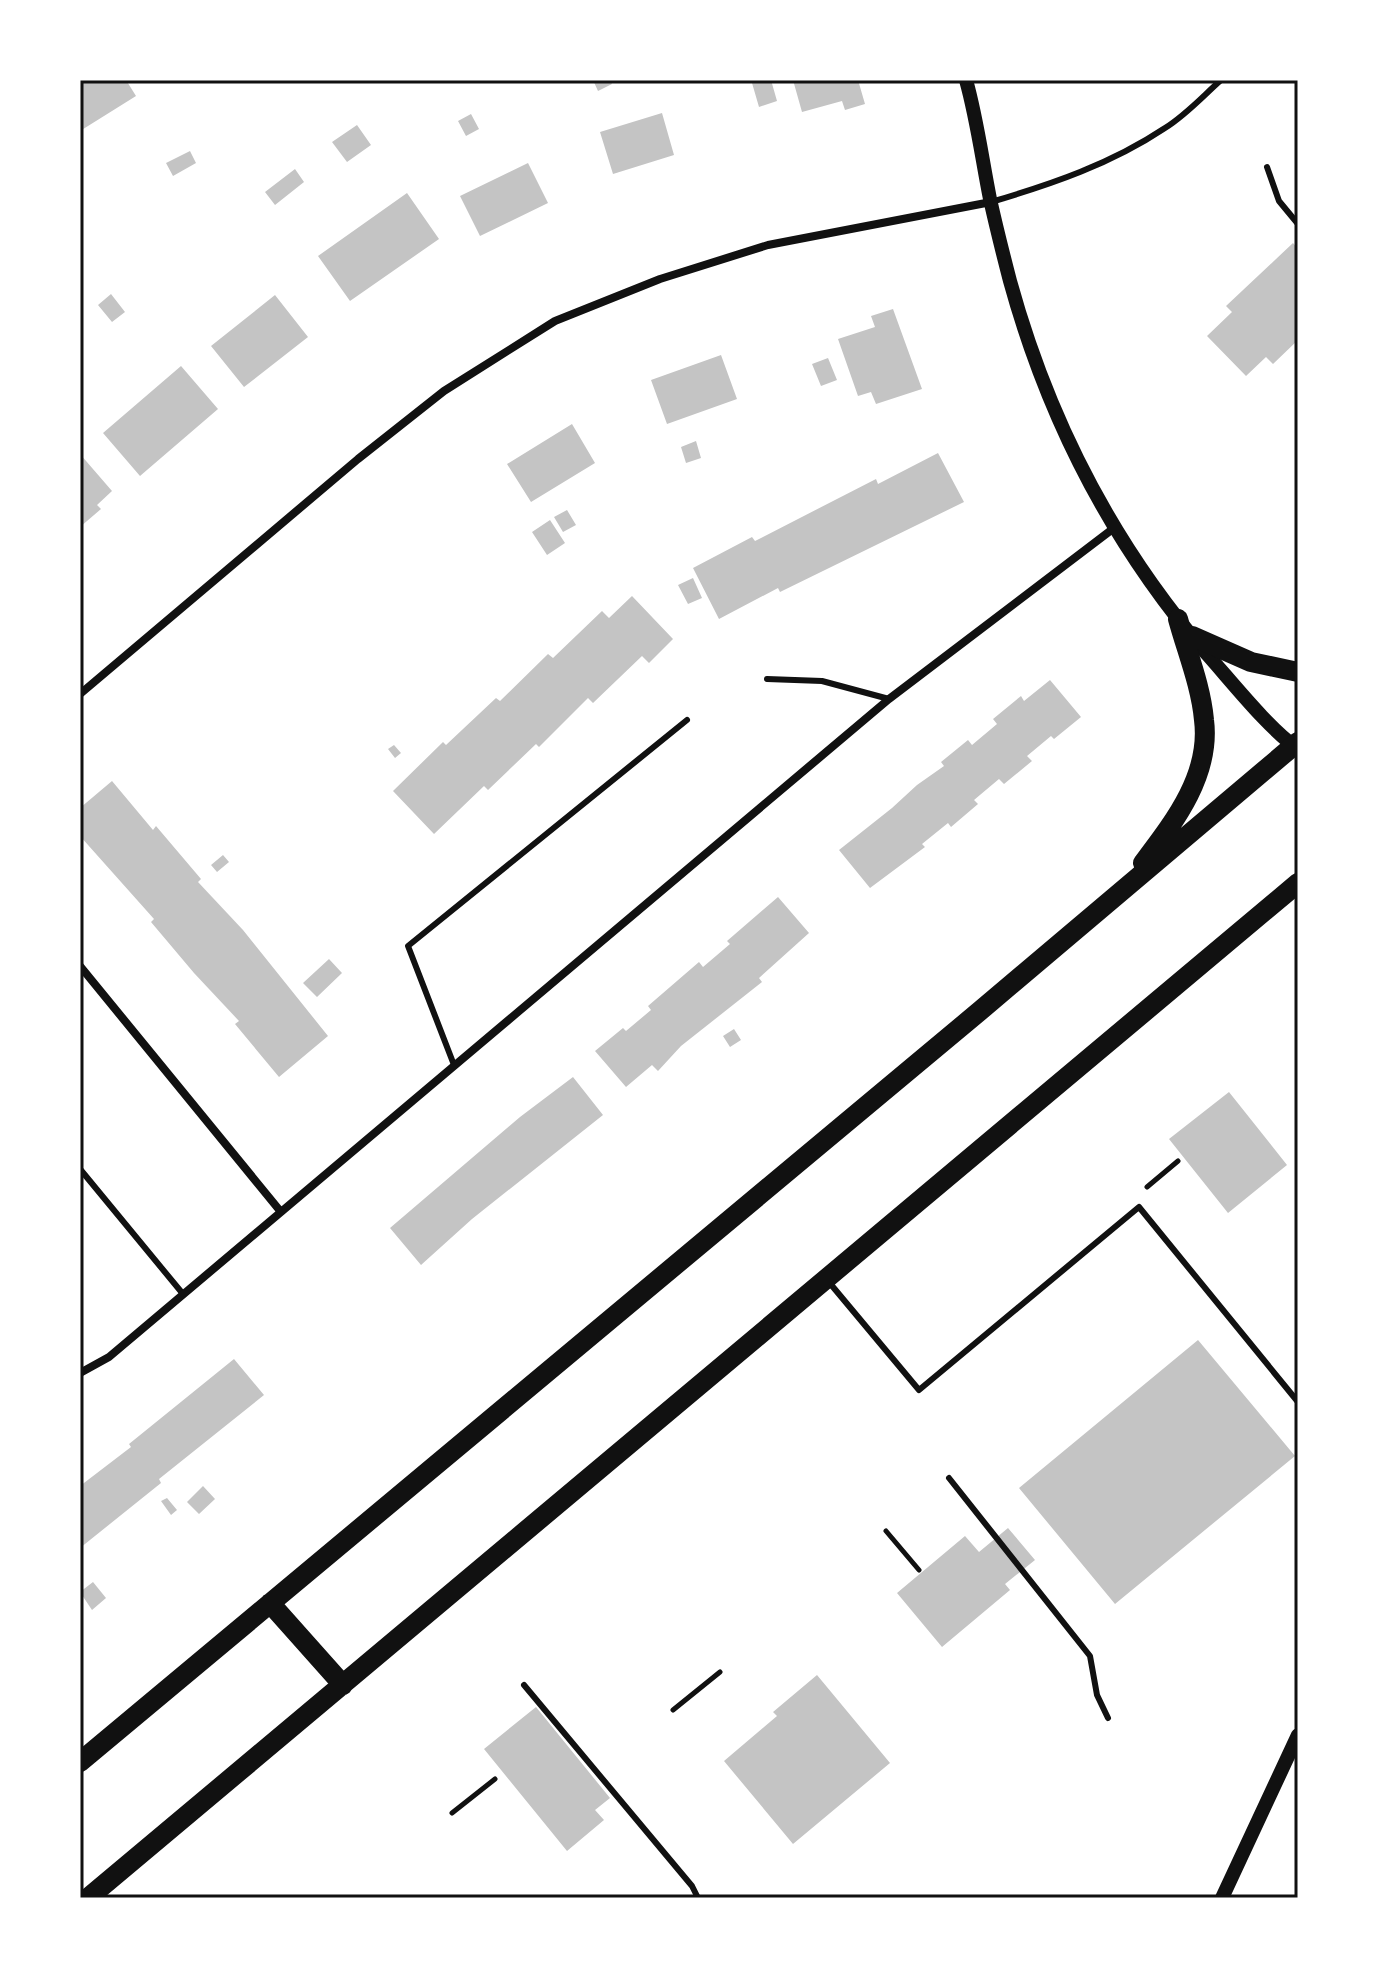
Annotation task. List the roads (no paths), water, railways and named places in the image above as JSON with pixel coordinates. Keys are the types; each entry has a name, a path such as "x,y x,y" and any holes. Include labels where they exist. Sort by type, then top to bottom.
{"main road":[{"path":"1123,891 1176,819 1201,761 1205,723 1178,619"},
{"path":"1192,636 1251,662 1298,672"},
{"path":"80,1762 1296,746"},
{"path":"88,1898 1298,883"},
{"path":"270,1603 343,1685"}],"street":[{"path":"966,80 1011,285 1053,407 1077,463 1114,528 1178,619 1238,690 1296,746"},
{"path":"80,694 358,459 444,391 555,321 660,279 768,245 991,202"},
{"path":"80,1373 109,1357 889,699 1114,528"},
{"path":"80,966 281,1212"},
{"path":"1222,1898 1292,1765 1298,1735"}],"lane":[{"path":"991,202 1057,183 1108,161 1168,127 1221,80"},
{"path":"1267,167 1279,201 1298,224"},
{"path":"767,679 822,681 889,699"},
{"path":"454,1065 408,946 687,720"},
{"path":"80,1169 183,1294"},
{"path":"827,1279 919,1390 1139,1207 1298,1402"},
{"path":"949,1478 1090,1656 1097,1695 1108,1718"},
{"path":"524,1685 692,1886 698,1898"}]}
